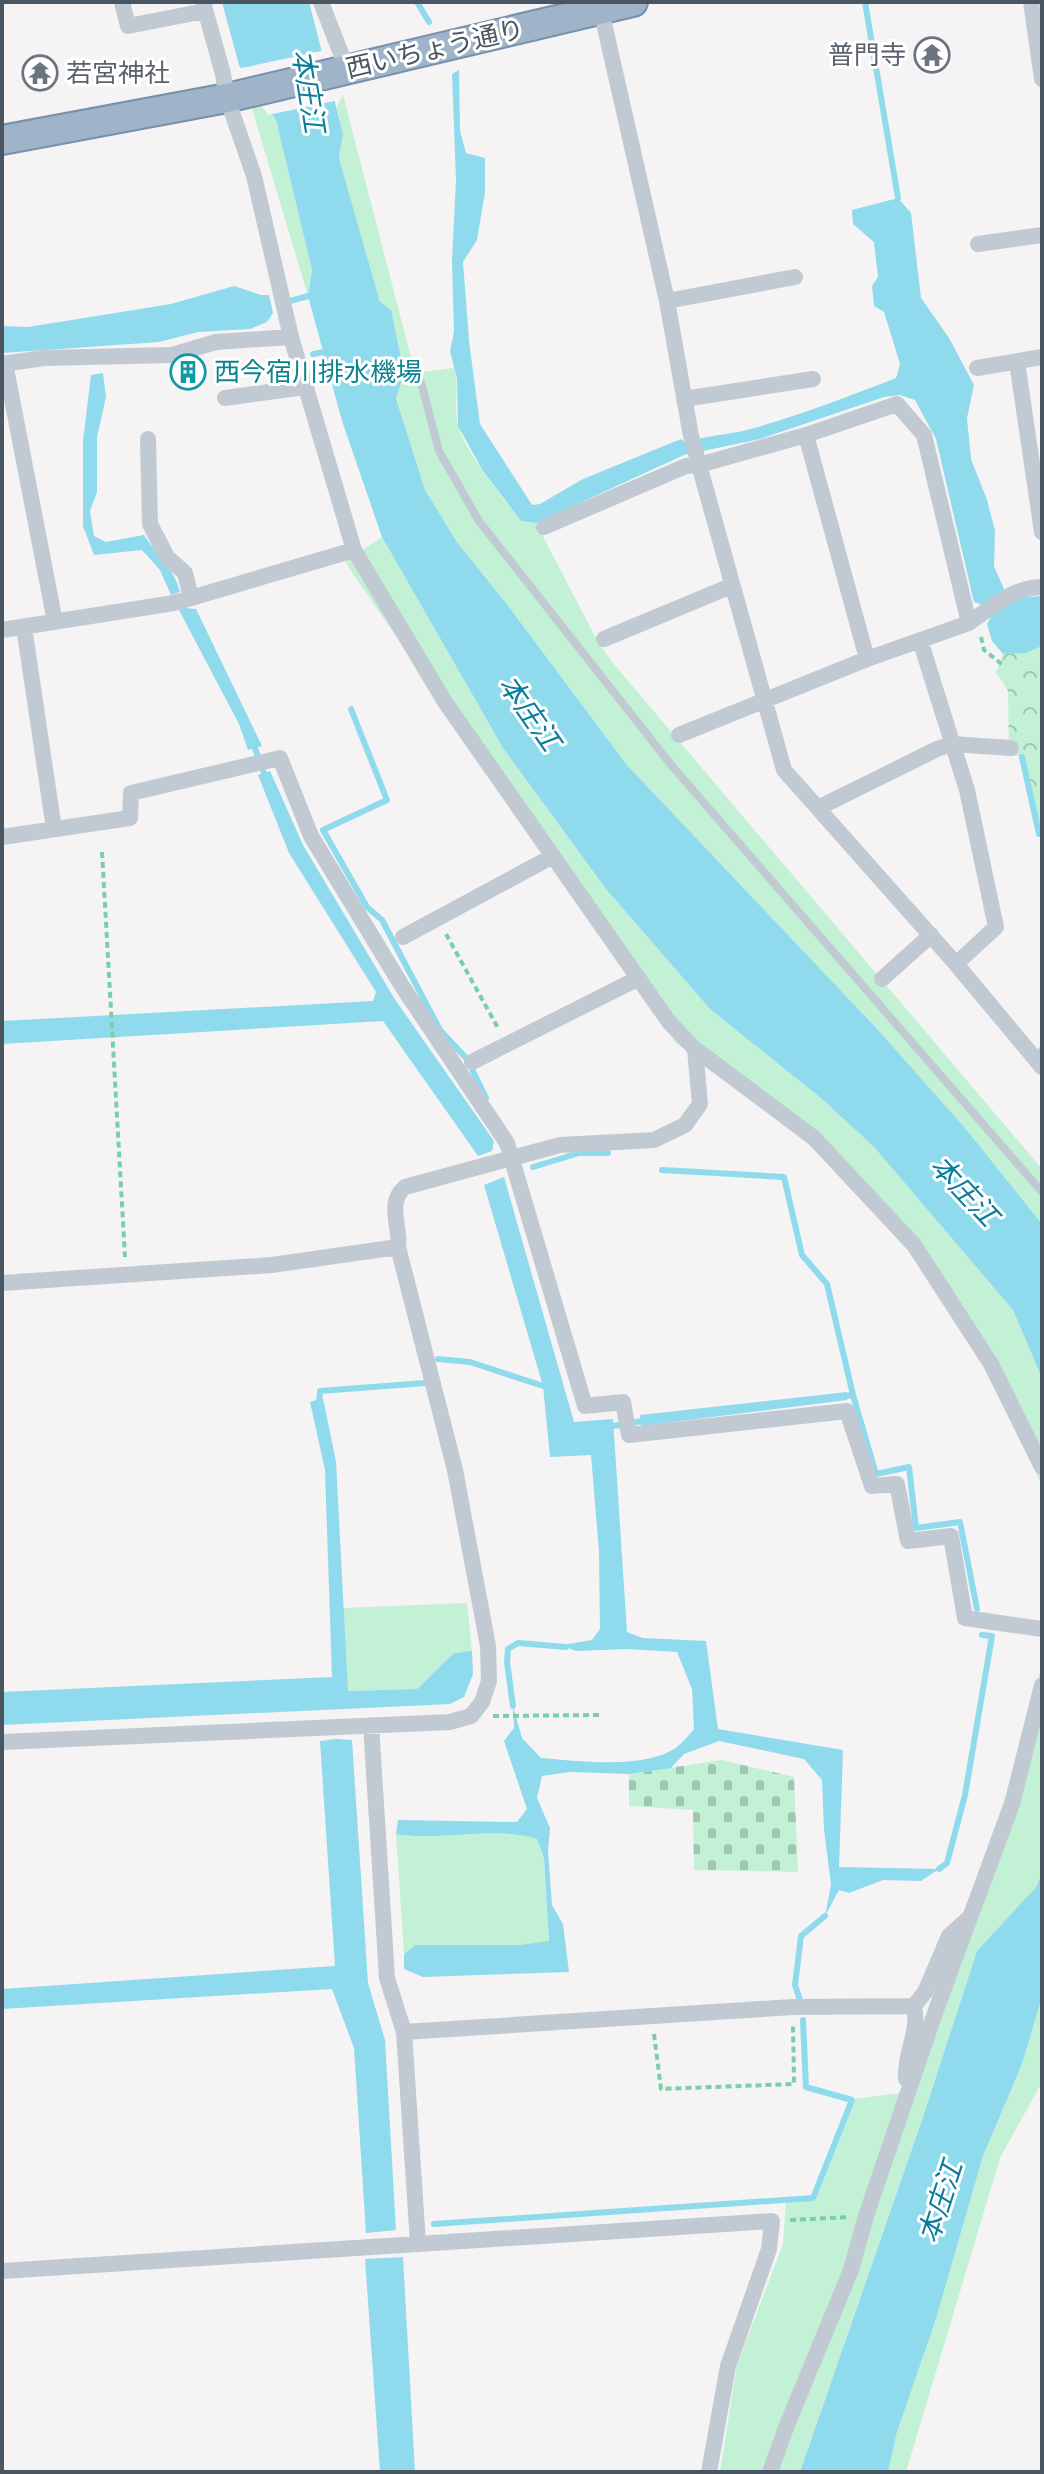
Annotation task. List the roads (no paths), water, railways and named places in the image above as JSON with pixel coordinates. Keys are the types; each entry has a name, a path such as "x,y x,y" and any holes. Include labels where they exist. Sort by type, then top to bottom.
{"highway":[{"name":"西いちょう通り","path":"2,140 227,98 631,2"}],"street":[{"path":"122,2 128,26 204,6 227,98 254,176 286,320 354,550 445,702 669,1022 695,1049 814,1138 914,1245 991,1364 1042,1467"},
{"path":"321,2 347,69"},
{"path":"1031,2 1042,79"},
{"path":"601,10 667,301 691,436 784,770 1041,1064"},
{"path":"978,244 1042,235"},
{"path":"667,301 795,277"},
{"path":"55,622 4,364 44,358 172,355 216,342 291,337"},
{"path":"977,368 1042,357"},
{"path":"1017,362 1039,487 1042,532"},
{"path":"684,399 813,379"},
{"path":"225,398 305,387"},
{"path":"544,527 698,461 806,435 897,404 924,435 975,619"},
{"path":"806,435 867,659"},
{"path":"148,439 150,524 167,557 185,573 184,599"},
{"path":"2,630 184,599 354,550"},
{"path":"604,639 731,586"},
{"path":"679,735 975,619 1007,597 1032,587 1042,587"},
{"path":"24,627 54,829"},
{"path":"920,640 967,790 996,927 956,964"},
{"path":"818,808 952,744 1011,748"},
{"path":"2,837 130,818 131,793 280,758 311,836 402,986 507,1143 585,1406 623,1402 629,1435 847,1411 872,1486 897,1484 908,1541 951,1536 965,1618 1042,1629"},
{"path":"403,937 553,856"},
{"path":"882,979 931,935"},
{"path":"472,1062 637,979"},
{"path":"2,1742 450,1722 471,1716 482,1702 489,1681 488,1646 455,1470 398,1247 394,1205 397,1194 405,1187 560,1145 642,1143 685,1125 700,1104 695,1049"},
{"path":"2,1283 272,1265 398,1247"},
{"path":"770,2472 851,2270 908,2093 1012,1804 1042,1685"},
{"path":"371,1725 387,1978 404,2032 418,2243"},
{"path":"914,2006 925,1992 949,1936 971,1916"},
{"path":"404,2032 793,2007 914,2006"},
{"path":"908,2093 905,2070 917,2020 914,2006"},
{"path":"2,2271 772,2221 769,2249 728,2366 709,2472"}],"lane":[{"path":"421,382 439,451 479,521 672,766 1042,1192"}],"water":[{"name":"本庄江","path":"222,2 309,2 343,133 339,158 380,302 391,310 404,374 396,398 425,490 457,542 626,764 879,1031 965,1128 1042,1224 1042,1378 1013,1310 874,1147 822,1099 710,1009 606,889 503,748 382,537 342,421 308,296 312,270 276,120 239,65"},
{"path":"459,70 460,131 466,153 485,158 485,192 477,240 463,262 480,424 532,505 540,504 583,479 681,439 686,443 747,430 896,378 900,364 884,312 874,306 872,286 878,277 874,242 853,224 852,210 898,198 911,213 921,298 949,338 974,385 967,418 971,459 995,531 994,566 1004,589 999,599 1042,596 1042,646 1026,653 1003,654 992,641 987,624 991,617 985,606 974,602 936,439 915,400 900,395 884,397 760,439 684,455 536,523 521,521 483,471 458,426 457,379 450,351 454,332 452,261 456,180 452,74"},
{"path":"234,286 269,295 273,313 267,322 250,329 198,332 159,342 2,353 2,326 28,327 171,304"},
{"path":"103,373 106,397 97,437 97,492 90,511 94,536 106,542 144,535 178,584 180,592 171,595 160,570 142,550 94,555 83,526 83,441 91,375"},
{"path":"196,609 262,746 248,750 239,724 179,610"},
{"path":"270,771 303,845 394,998 494,1141 492,1151 478,1156 383,1021 2,1044 2,1021 373,1001 376,992 289,853 258,775"},
{"path":"504,1177 574,1422 613,1419 627,1632 643,1638 706,1641 718,1729 843,1750 839,1867 939,1869 921,1881 883,1880 849,1893 839,1890 825,1916 831,1885 822,1780 804,1759 719,1741 684,1754 671,1768 629,1774 569,1772 542,1776 537,1798 550,1828 548,1851 552,1905 563,1924 569,1972 423,1977 404,1969 404,1954 415,1945 520,1945 549,1941 544,1858 537,1839 503,1833 396,1834 398,1820 517,1822 527,1809 504,1741 514,1728 513,1706 522,1738 541,1758 611,1762 647,1759 677,1747 694,1729 692,1689 677,1652 627,1649 576,1651 566,1647 592,1640 600,1629 599,1551 591,1455 550,1457 543,1386 484,1185"},
{"path":"847,1392 847,1400 641,1426 640,1415"},
{"path":"323,1398 336,1462 348,1691 417,1689 454,1653 472,1651 473,1674 464,1697 450,1704 2,1725 2,1692 332,1677 325,1470 310,1402"},
{"path":"352,1740 368,1983 385,2040 396,2230 366,2233 354,2048 332,1989 2,2009 2,1989 335,1966 320,1741"},
{"name":"本庄江","path":"1042,1872 1042,1997 1022,2064 983,2156 936,2319 897,2432 888,2472 800,2472 977,1951 1037,1886"},
{"path":"403,2257 415,2472 380,2472 365,2259"}],"waterway":[{"path":"417,2 429,22"},
{"path":"865,2 898,198"},
{"path":"283,303 315,297"},
{"path":"313,354 330,351"},
{"path":"351,709 387,800 323,830 367,907 382,920 440,1030 467,1059 486,1098"},
{"path":"255,748 264,773"},
{"path":"1022,757 1039,834 1042,834"},
{"path":"533,1167 579,1153 608,1153"},
{"path":"662,1170 784,1177 802,1255 827,1284 853,1395"},
{"path":"438,1359 470,1362 543,1386"},
{"path":"319,1405 320,1391 425,1383"},
{"path":"839,1397 853,1395 876,1474 909,1467 916,1528 960,1522 977,1609"},
{"path":"613,1426 649,1420"},
{"path":"939,1869 947,1863 965,1795 992,1636 982,1635"},
{"path":"513,1706 508,1649 518,1643 566,1647"},
{"path":"800,2000 795,1985 801,1936 825,1916"},
{"path":"434,2224 813,2198 852,2100 806,2087 803,2020"}],"place":[{"name":"普門寺","path":"932,55"},
{"name":"若宮神社","path":"40,73"},
{"name":"西今宿川排水機場","path":"188,372"}]}
